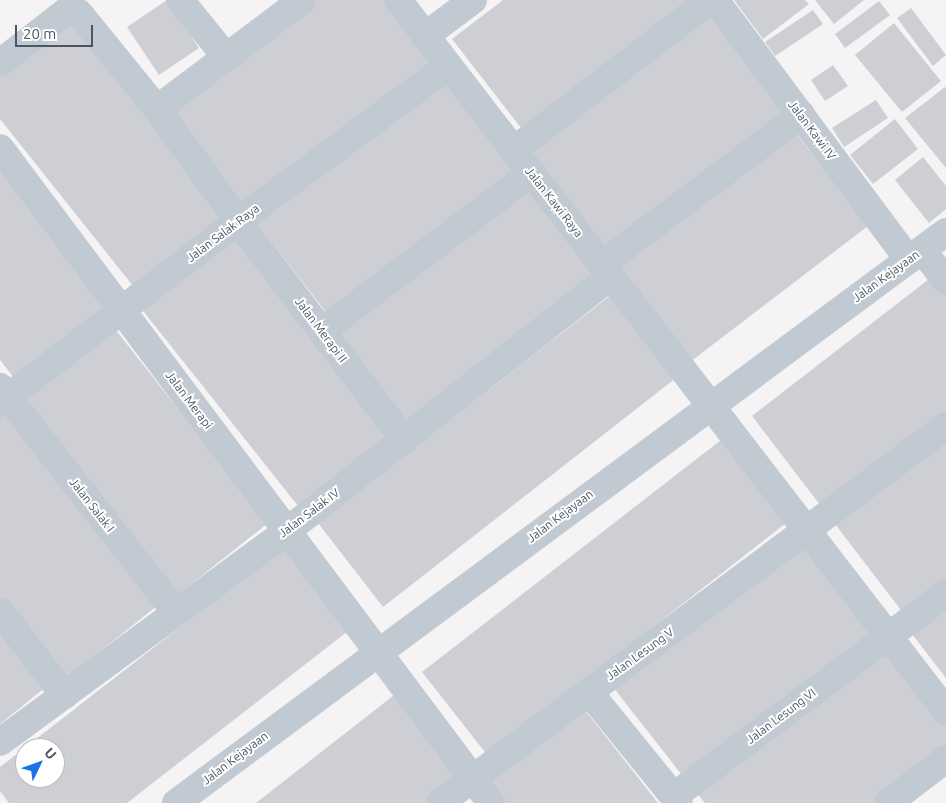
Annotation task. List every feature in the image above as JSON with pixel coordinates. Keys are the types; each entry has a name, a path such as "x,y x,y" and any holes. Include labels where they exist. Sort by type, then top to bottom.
{"street":[{"path":"180,0 226,58"},
{"path":"157,109 302,0"},
{"name":"Jalan Kawi Raya","path":"398,0 946,711"},
{"path":"425,36 473,0"},
{"path":"514,150 710,0"},
{"name":"Jalan Kawi IV","path":"715,0 801,115 915,255 946,281"},
{"name":"Jalan Merapi II","path":"0,63 73,9 157,109 238,221 404,440"},
{"name":"Jalan Salak Raya","path":"3,396 448,66"},
{"name":"Jalan Salak IV","path":"0,742 287,531 404,440 607,270 801,115"},
{"name":"Jalan Merapi","path":"0,148 491,803"},
{"path":"322,331 532,173"},
{"name":"Jalan Kejayaan","path":"176,803 377,652 946,232"},
{"name":"Jalan Salak I","path":"3,396 176,612"},
{"name":"Jalan Lesung V","path":"440,803 808,532 946,426"},
{"name":"Jalan Lesung VI","path":"677,799 946,593"},
{"path":"0,611 64,694"},
{"path":"589,692 677,799"},
{"path":"888,803 946,759"}],"building":[{"path":"167,0 199,48 159,75 127,27"},
{"path":"317,0 385,0 435,65 241,215 166,117"},
{"path":"503,0 705,0 528,137 452,39"},
{"path":"734,0 805,0 809,4 763,39"},
{"path":"815,0 864,0 834,24"},
{"path":"879,1 890,15 845,48 835,34"},
{"path":"911,8 946,55 933,66 897,18"},
{"path":"813,10 823,24 775,56 765,42"},
{"path":"712,11 788,109 607,249 531,152"},
{"path":"72,19 230,218 137,291 0,119 0,76"},
{"path":"894,23 941,81 902,112 855,55"},
{"path":"833,65 848,86 825,101 811,80"},
{"path":"450,72 525,170 332,320 256,222"},
{"path":"946,88 946,168 905,118"},
{"path":"876,100 888,118 844,147 832,128"},
{"path":"895,119 918,149 873,184 850,155"},
{"path":"792,128 868,226 686,365 610,268"},
{"path":"923,157 946,186 946,209 929,223 895,180"},
{"path":"0,169 110,308 17,382 0,360"},
{"path":"527,179 602,276 409,426 333,329"},
{"path":"234,234 391,433 298,506 140,307"},
{"path":"933,276 946,293 946,422 827,514 752,416"},
{"path":"616,291 681,374 383,607 318,523"},
{"path":"111,324 268,523 175,597 18,397"},
{"path":"0,408 157,606 64,680 0,599"},
{"path":"946,432 946,588 907,618 832,520"},
{"path":"721,440 786,523 488,756 422,672"},
{"path":"807,537 883,635 689,784 613,687"},
{"path":"287,544 352,628 127,803 9,803 0,791 0,767 15,755 15,788 65,788 65,738 37,738"},
{"path":"946,599 946,678 908,629"},
{"path":"0,627 47,686 0,724"},
{"path":"889,642 946,715 946,754 882,803 705,803 696,792"},
{"path":"398,692 463,775 428,803 256,803"},
{"path":"580,704 658,803 506,803 486,778"}]}
